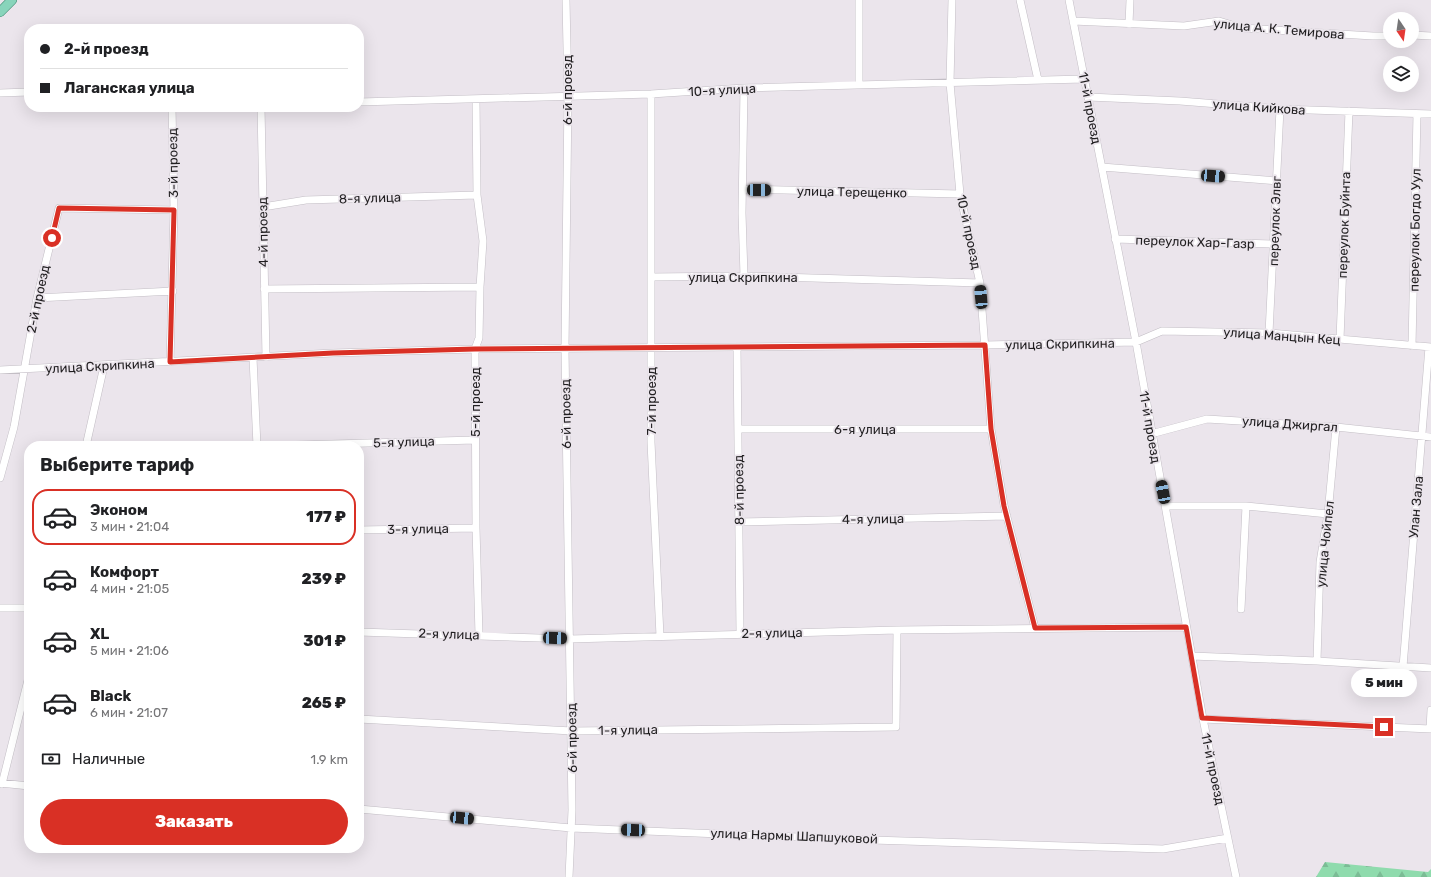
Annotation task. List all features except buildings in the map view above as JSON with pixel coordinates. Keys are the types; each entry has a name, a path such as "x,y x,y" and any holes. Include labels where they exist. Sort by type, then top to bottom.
{"main road":[{"path":"0,12 12,0"}],"street":[{"name":"6-й проезд","path":"566,0 568,96 565,349 572,731 569,877"},
{"path":"859,0 859,85"},
{"name":"10-й проезд","path":"952,0 950,83 960,194 980,283 991,429 1007,516 1035,628"},
{"path":"1020,0 1038,80"},
{"name":"11-й проезд","path":"1069,0 1136,342 1202,718 1236,877"},
{"path":"1129,24 1130,0"},
{"name":"улица А. К. Темирова","path":"1073,21 1184,26 1219,21 1242,28 1383,36"},
{"path":"1419,35 1431,36"},
{"name":"10-я улица","path":"364,102 651,94 744,88 1084,79"},
{"path":"744,88 744,189 742,213 744,276"},
{"path":"0,93 24,92"},
{"name":"7-й проезд","path":"651,94 650,442 660,636"},
{"name":"улица Кийкова","path":"1088,97 1180,101 1280,109 1431,114"},
{"name":"5-й проезд","path":"476,99 478,195 483,240 479,338 475,349 476,528 480,635"},
{"name":"переулок Элвг","path":"1269,333 1275,244 1280,109"},
{"name":"переулок Буйнта","path":"1340,340 1348,111"},
{"name":"3-й проезд","path":"170,362 174,210 172,112"},
{"name":"4-й проезд","path":"261,112 266,357"},
{"name":"переулок Богдо Уул","path":"1412,346 1417,114"},
{"path":"1102,167 1277,181"},
{"name":"улица Терещенко","path":"744,189 960,194"},
{"name":"8-я улица","path":"263,207 306,200 478,195"},
{"name":"2-й проезд","path":"0,478 14,426 37,298 59,208 174,210"},
{"name":"переулок Хар-Газр","path":"1115,239 1275,244"},
{"name":"улица Скрипкина","path":"651,278 744,276 980,283"},
{"path":"264,289 480,287"},
{"path":"37,298 173,292"},
{"name":"улица Манцын Кец","path":"1136,342 1162,331 1269,333 1430,347"},
{"name":"улица Скрипкина","path":"0,370 266,357 475,349 985,345 1136,342"},
{"name":"8-й проезд","path":"737,347 740,633"},
{"name":"Улан Зала","path":"1403,667 1430,347"},
{"path":"252,358 257,441"},
{"path":"87,441 104,366"},
{"name":"улица Джиргал","path":"1151,434 1207,419 1336,427 1431,437"},
{"name":"улица Чойпел","path":"1317,661 1320,562 1328,514 1336,427"},
{"name":"6-я улица","path":"738,429 991,429"},
{"name":"5-я улица","path":"364,443 475,440"},
{"path":"1166,506 1246,506 1328,514"},
{"path":"1241,609 1246,506"},
{"name":"4-я улица","path":"739,522 1007,516"},
{"name":"3-я улица","path":"364,530 476,528"},
{"path":"0,608 24,608"},
{"name":"2-я улица","path":"364,632 570,639 740,633 1186,627"},
{"name":"1-я улица","path":"364,719 572,731 896,726 897,630"},
{"path":"1192,656 1317,661 1431,668"},
{"path":"24,702 1,783 24,785"},
{"path":"1202,718 1430,729 1431,710"},
{"name":"улица Нармы Шапшуковой","path":"364,810 571,828 1163,849 1228,838"}],"green space":[{"path":"1325,862 1428,872 1431,869 1431,877 1316,877"}],"route":[{"path":"52,238 59,208 174,210 170,362 333,353 475,349 985,345 991,429 1004,506 1035,628 1186,627 1202,718 1384,727"}]}
